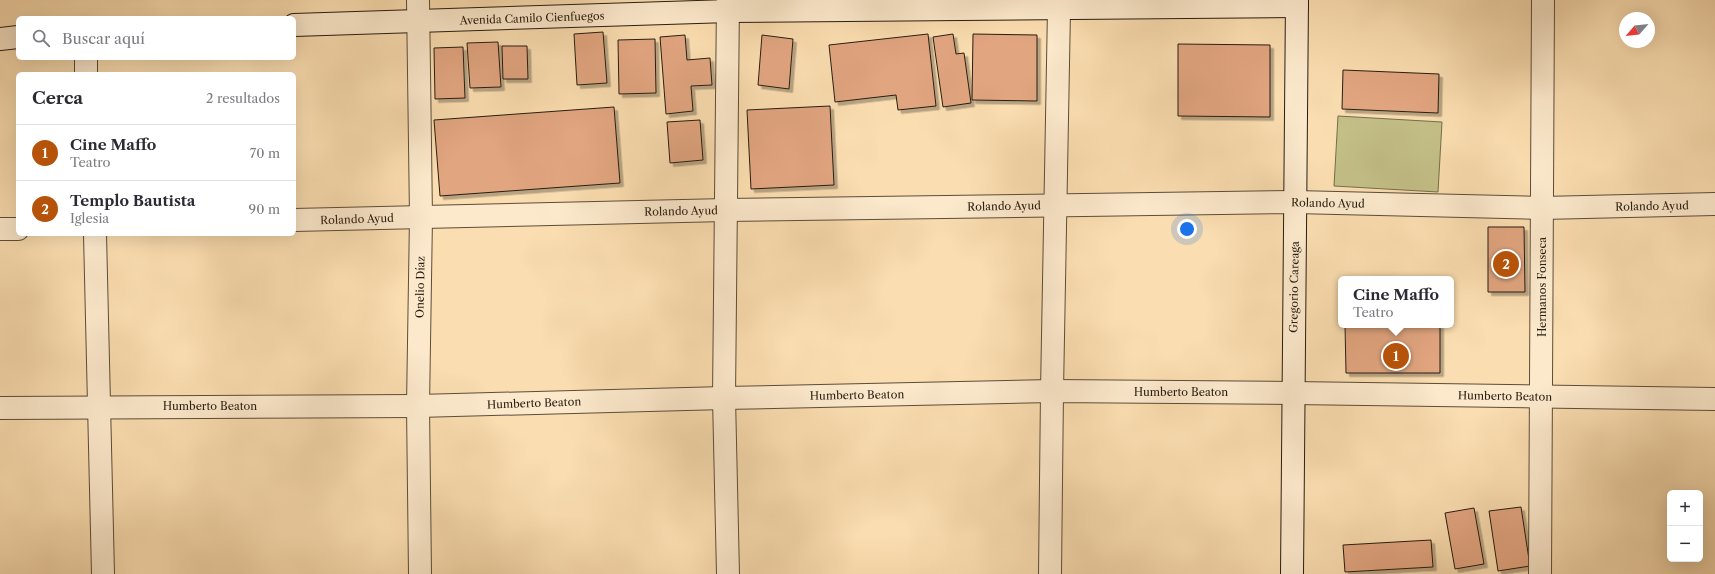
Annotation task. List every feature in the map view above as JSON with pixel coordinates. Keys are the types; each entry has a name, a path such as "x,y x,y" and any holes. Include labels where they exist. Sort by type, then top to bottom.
{"street":[{"name":"Hermanos Fonseca","path":"1540,574 1543,0"},
{"name":"Avenida Camilo Cienfuegos","path":"296,25 418,11 931,4 1059,9 1297,3"},
{"name":"Gregorio Careaga","path":"1292,574 1297,3"},
{"path":"728,574 724,398 729,6"},
{"path":"1050,574 1059,9"},
{"name":"Onelio Díaz","path":"418,11 420,217 418,406 420,574"},
{"path":"0,39 16,37"},
{"path":"86,60 86,72"},
{"name":"Rolando Ayud","path":"296,220 726,210 1295,202 1542,208 1715,204"},
{"path":"0,229 16,228"},
{"path":"95,236 103,574"},
{"name":"Humberto Beaton","path":"0,408 418,406 1052,391 1715,399"}],"shaded area":[{"path":"1338,116 1442,122 1438,192 1334,186"}],"building":[{"path":"603,32 607,83 577,85 574,34"},
{"path":"928,34 936,106 898,110 896,95 835,102 829,45"},
{"path":"953,34 956,54 964,53 971,103 943,107 933,37"},
{"path":"973,34 1037,35 1037,101 972,100"},
{"path":"685,35 687,60 710,58 712,85 691,86 693,111 666,114 660,37"},
{"path":"762,35 793,39 789,89 758,85"},
{"path":"655,39 656,93 619,94 618,40"},
{"path":"498,42 501,87 470,88 467,43"},
{"path":"1178,44 1270,45 1270,117 1178,116"},
{"path":"502,46 527,46 528,79 503,79"},
{"path":"463,47 465,98 435,99 434,48"},
{"path":"1343,70 1439,74 1438,113 1342,109"},
{"path":"830,106 834,185 751,189 747,110"},
{"path":"614,107 620,183 440,196 434,120"},
{"path":"700,120 703,160 670,163 667,122"},
{"path":"1488,227 1524,227 1525,292 1488,292"},
{"path":"1345,328 1440,328 1440,373 1346,373"},
{"path":"1521,507 1530,566 1498,571 1489,511"},
{"path":"1474,508 1484,564 1455,569 1445,513"},
{"path":"1431,540 1433,567 1345,572 1343,545"}],"place":[{"name":"Templo Bautista","path":"1506,264"},
{"name":"Cine Maffo","path":"1396,356"}]}
